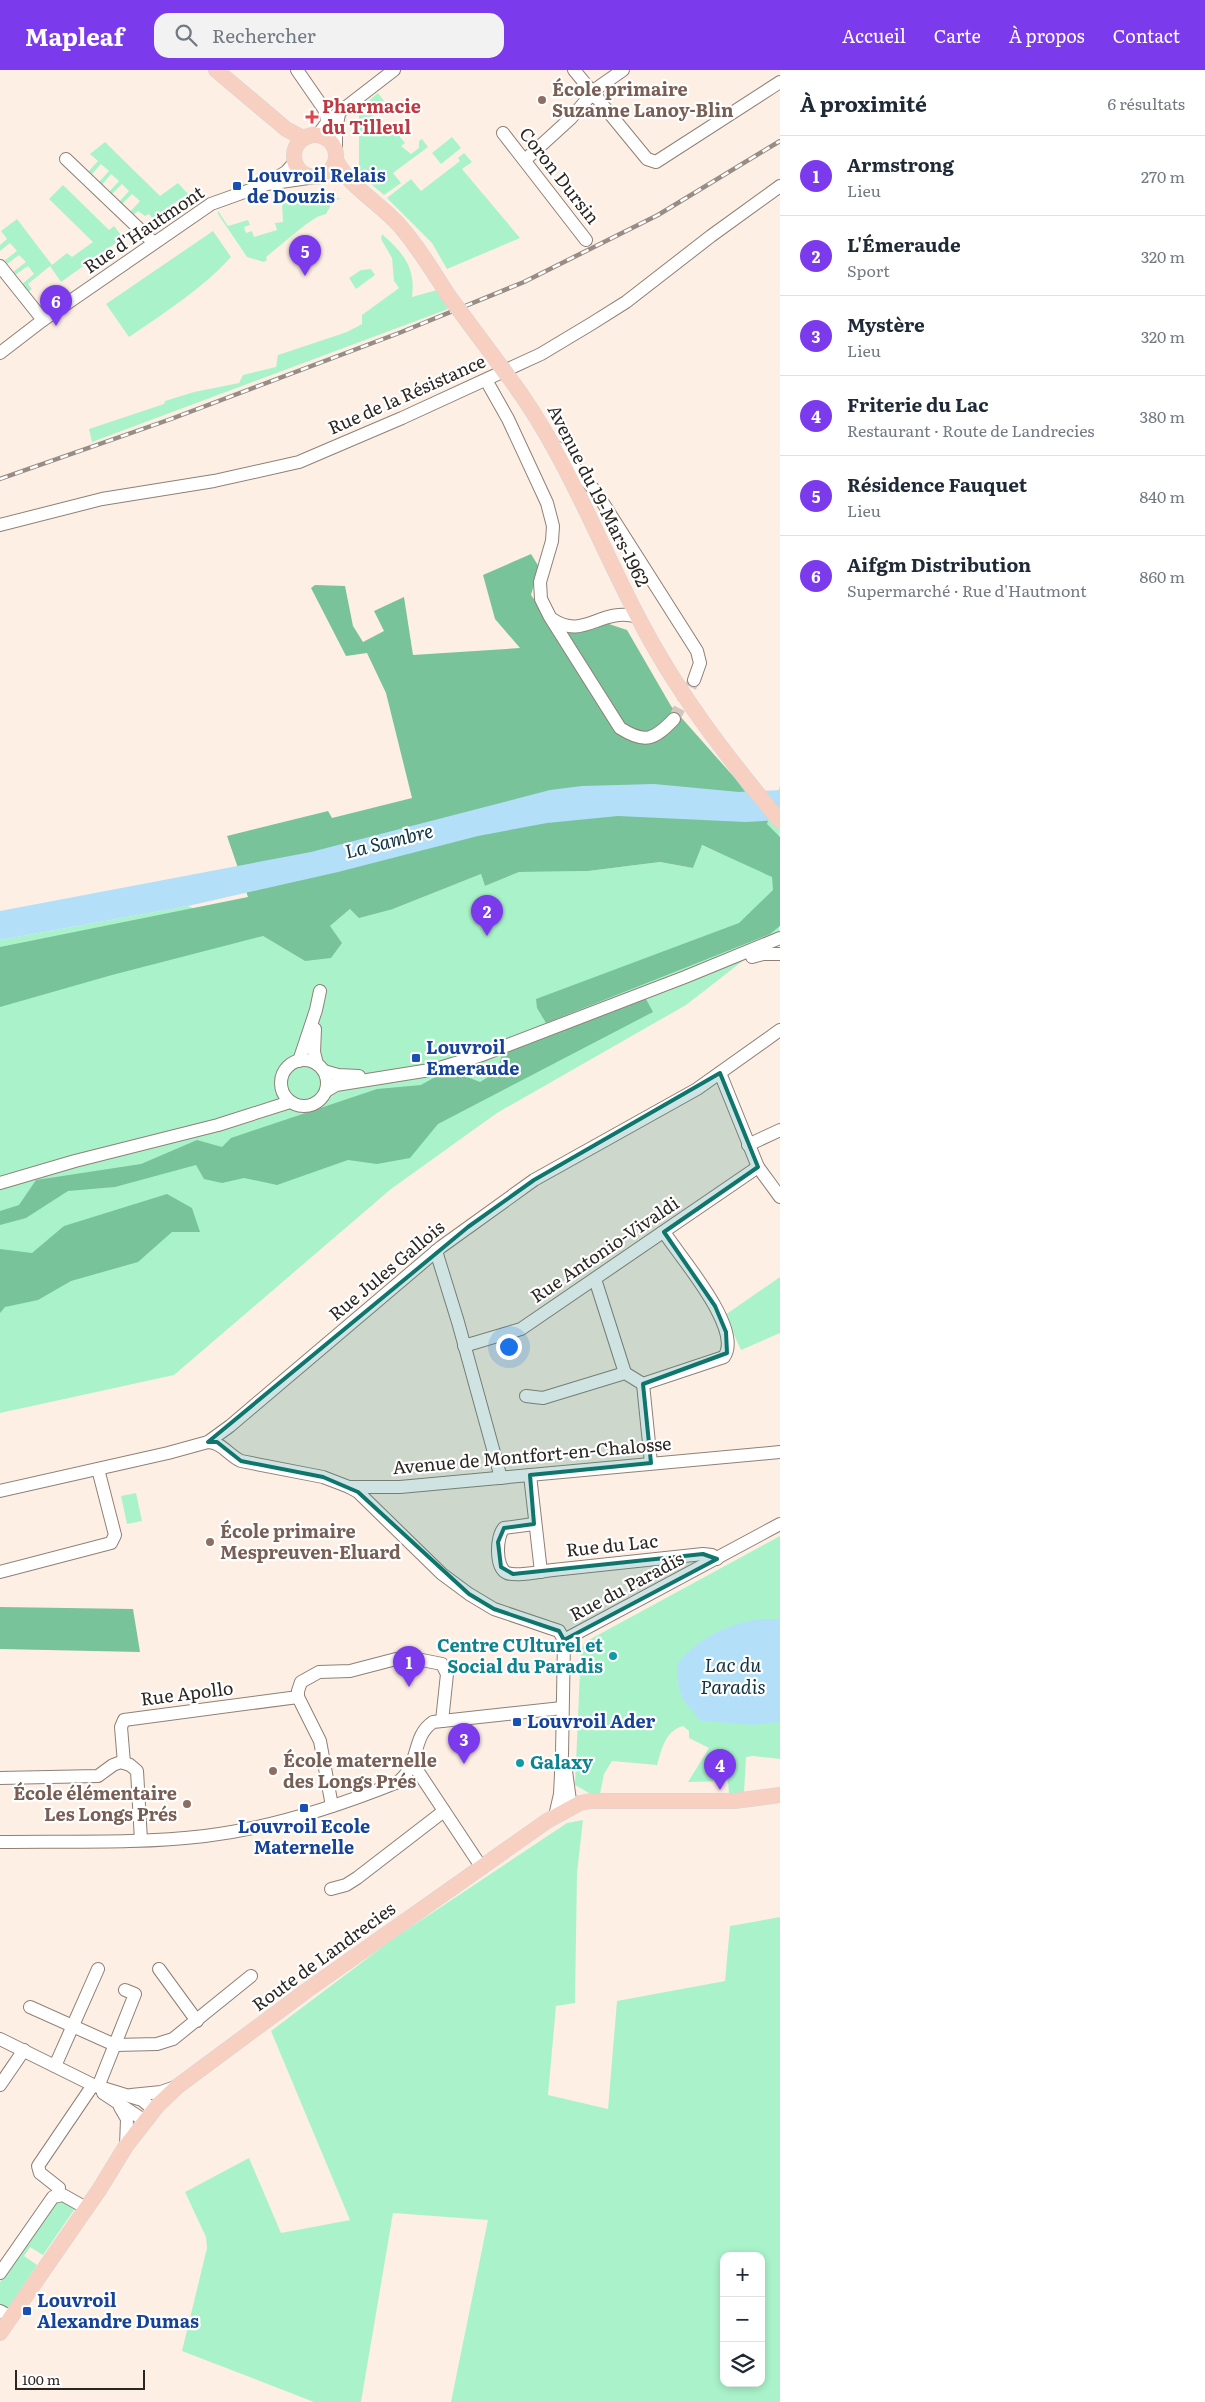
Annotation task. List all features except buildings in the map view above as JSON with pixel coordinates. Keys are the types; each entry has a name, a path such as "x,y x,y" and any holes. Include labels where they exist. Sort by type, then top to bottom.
{"main road":[{"path":"216,70 286,129 330,141 344,174 400,225 417,248"},
{"path":"286,129 294,157 302,173 337,179 417,248"},
{"path":"294,157 311,136"},
{"path":"320,176 332,169 336,157"},
{"name":"Avenue du 19-Mars-1962","path":"417,248 448,295 533,409 552,442 638,618 676,684 743,777 780,821"},
{"name":"Route de Landrecies","path":"0,2333 6,2314 86,2208 126,2146 150,2115 178,2086 306,1991 555,1816 592,1801 734,1801 780,1795"}],"street":[{"path":"298,70 331,115 336,130 336,157"},
{"path":"311,136 331,115 394,70"},
{"path":"574,70 647,160 656,162 780,82"},
{"path":"525,160 571,118 590,96 595,95 623,70"},
{"name":"Coron Dursin","path":"503,133 586,240"},
{"path":"266,184 286,172 294,157"},
{"path":"66,160 154,243"},
{"path":"266,184 320,176"},
{"name":"Rue d'Hautmont","path":"0,353 43,320 212,204 266,184"},
{"name":"Rue de la Résistance","path":"0,525 102,499 214,481 299,462 486,380 540,354 626,302 711,236 780,186"},
{"path":"0,266 43,320"},
{"path":"486,380 524,452 549,511 553,526 552,541 540,582 541,599 550,617 620,728 634,737 649,738 658,735 674,719"},
{"path":"552,442 596,492 697,651 700,663 694,680"},
{"path":"613,614 620,604 624,589"},
{"path":"550,617 564,627 578,627 613,614 625,614 638,618"},
{"path":"281,1087 290,1102 297,1105 311,1105 318,1102 326,1091 336,1085 436,1069 482,1055 685,977 780,938"},
{"path":"685,977 763,954 780,954"},
{"path":"299,1061 316,1010 320,991"},
{"path":"316,1010 314,1043 320,1067 327,1084 326,1091"},
{"name":"Rue Jules Gallois","path":"0,1491 208,1442 230,1426 436,1250 534,1180 697,1089 780,1030"},
{"path":"252,1114 273,1097 281,1087 283,1072 299,1061 308,1060 338,1075 379,1077"},
{"path":"720,1073 758,1167 780,1197"},
{"path":"0,1183 74,1161 170,1138 290,1102"},
{"path":"748,1145 780,1130"},
{"name":"Rue Antonio-Vivaldi","path":"464,1346 521,1329 758,1167"},
{"path":"596,1279 625,1374 643,1384 724,1357 728,1347 726,1332 715,1306 664,1232"},
{"path":"436,1250 501,1478"},
{"path":"526,1396 543,1398 625,1374"},
{"path":"643,1384 651,1463"},
{"name":"Avenue de Montfort-en-Chalosse","path":"208,1442 217,1442 231,1456 241,1461 323,1477 349,1487 422,1486 780,1452"},
{"path":"0,1572 111,1543 115,1535 98,1469"},
{"path":"530,1475 540,1572"},
{"path":"349,1487 358,1492 397,1528 442,1574 469,1594 494,1609 558,1630 564,1640"},
{"name":"Rue du Lac","path":"534,1524 504,1528 499,1533 498,1542 501,1567 506,1573 540,1572 703,1554 712,1555 716,1559"},
{"name":"Rue du Paradis","path":"555,1816 560,1794 564,1640 780,1524"},
{"path":"332,1806 320,1741 298,1697 301,1682 318,1672 350,1671 396,1659 442,1664 447,1674 442,1721"},
{"name":"Rue Apollo","path":"124,1763 121,1727 124,1720 298,1697"},
{"path":"0,1842 141,1840 226,1833 308,1814 398,1782 408,1774 425,1727 432,1722 562,1708"},
{"name":"Rue du Paradis","path":"562,1754 569,1783 571,1808"},
{"path":"0,1778 98,1776 113,1764 124,1763 137,1771 141,1840"},
{"path":"413,1764 482,1868"},
{"path":"569,1783 577,1792 592,1801"},
{"path":"330,1889 346,1885 357,1878 444,1811"},
{"path":"55,2066 74,2027 98,1969"},
{"path":"159,1970 197,2021"},
{"path":"30,2007 115,2046 157,2044 173,2038 197,2021 251,1976"},
{"path":"0,2273 53,2197 58,2194 59,2188 40,2172 38,2166 95,2086 115,2046 135,1994 125,1990"},
{"path":"0,2039 123,2099 150,2115"},
{"path":"0,2085 24,2050"},
{"path":"123,2099 161,2092 178,2086"},
{"path":"123,2099 127,2119 126,2146"},
{"path":"58,2194 86,2208"}],"highlighted area":[{"path":"720,1073 758,1167 664,1232 715,1306 726,1332 727,1353 643,1384 651,1463 530,1475 534,1524 504,1528 498,1542 501,1567 513,1574 703,1554 717,1559 564,1640 559,1631 494,1609 469,1594 358,1492 323,1477 241,1461 217,1442 208,1442 468,1227 534,1180"}],"green space":[{"path":"378,93 384,101 375,107 379,112 372,117 385,133 393,128 405,143 401,146 411,154 419,148 419,141 422,139 428,147 393,173 401,183 384,195 359,174 359,109"},
{"path":"452,137 461,148 441,164 432,153"},
{"path":"105,142 160,196 178,183 188,194 152,218 149,214 145,216 138,211 132,216 129,213 140,201 132,194 121,205 118,203 129,191 122,184 111,195 108,193 119,181 111,174 101,186 98,183 109,171 101,164 90,176 87,173 98,161 90,154"},
{"path":"464,153 472,162 462,169 520,238 447,269 432,243 387,198 411,179 421,191 460,161 458,158"},
{"path":"63,185 109,230 114,226 120,234 120,240 61,282 50,266 28,284 32,289 28,292 22,284 34,274 28,266 15,275 13,272 26,262 19,255 7,264 4,261 17,251 10,243 0,251 0,245 7,239 1,231 17,219 52,265 67,253 72,257 93,242 49,199"},
{"path":"341,198 332,203 326,214 317,217 305,225 266,257 267,260 264,262 247,257 218,214 218,211 228,226 248,220 250,225 244,227 246,233 252,231 254,237 277,230 275,223 283,222 282,203 275,202"},
{"path":"213,231 231,257 208,280 169,310 129,337 106,304"},
{"path":"382,234 402,254 410,269 413,286 412,297 437,290 448,309 92,442 89,429 194,392 239,383 243,375 276,367 278,355 347,332 362,324 362,315 399,288 394,281 392,258 381,239"},
{"path":"371,269 375,275 356,289 349,278 361,270"},
{"path":"531,554 539,567 531,595 557,632 603,622 627,630 671,706 734,777 768,821 767,824 780,837 780,926 770,934 546,1023 537,1008 536,999 739,923 773,890 772,877 702,845 693,868 660,862 588,871 519,872 485,886 481,874 393,909 359,918 350,909 330,926 342,943 331,958 305,961 263,936 112,975 0,1007 0,947 248,897 227,836 328,811 332,818 412,798 386,693 367,653 346,656 311,588 315,585 345,586 353,626 363,642 384,631 374,611 404,597 413,655 520,648 495,619 483,575"},
{"path":"780,786 779,933 686,1005 497,1113 391,1189 174,1375 0,1413 0,940 188,906 263,936 305,961 330,926 350,909 393,909 481,874 485,886 519,872 588,871 660,862 693,868 701,845 751,866"},
{"path":"646,999 653,1012 438,1124 410,1158 377,1164 348,1160 277,1185 244,1178 222,1183 204,1179 196,1165 115,1187 68,1191 26,1218 0,1225 0,1211 19,1205 36,1180 141,1164 197,1140 222,1147 231,1138 377,1089 421,1085 446,1071 480,1082 498,1071 502,1054"},
{"path":"167,1194 192,1208 200,1232 172,1232 138,1262 71,1281 38,1300 5,1307 0,1313 0,1249 32,1253 64,1226"},
{"path":"780,1277 780,1333 741,1350 725,1315"},
{"path":"136,1493 142,1521 127,1524 121,1496"},
{"path":"780,1536 780,1759 746,1757 744,1793 729,1794 728,1781 688,1782 709,1748 689,1738 689,1731 683,1726 677,1728 668,1736 657,1765 612,1761 604,1774 600,1794 591,1794 575,1785 581,1649 585,1642"},
{"path":"0,1607 133,1609 140,1652 0,1649"},
{"path":"583,1820 577,1873 575,2003 556,2006 548,2095 608,2109 617,2001 725,1981 730,1926 780,1917 780,2402 451,2402 488,2220 393,2213 361,2402 314,2402 182,2351 207,2248 206,2237 185,2192 249,2158 281,2233 350,2220 271,2031 393,1939 567,1823"},
{"path":"60,2198 76,2207 43,2255 30,2247 24,2256 37,2265 6,2311 0,2306 0,2282 56,2199"}],"water":[{"name":"La Sambre","path":"654,784 739,792 780,790 780,820 746,822 618,816 547,823 478,836 338,872 188,906 0,940 0,911 311,852 550,790 582,786"},
{"name":"Lac du Paradis","path":"761,1619 780,1619 780,1722 752,1725 702,1721 696,1717 681,1695 678,1663 695,1646 715,1633 737,1624"}],"tunnel":[{"path":"674,719 694,680"}],"railway":[{"path":"0,479 171,419 399,333 524,282 658,215 780,141"}],"place":[{"name":"École primaire Suzanne Lanoy-Blin","path":"542,100"},
{"name":"Pharmacie du Tilleul","path":"312,117"},
{"name":"Louvroil Relais de Douzis","path":"237,186"},
{"name":"Résidence Fauquet","path":"305,276"},
{"name":"Aifgm Distribution","path":"56,326"},
{"name":"L'Émeraude","path":"487,936"},
{"name":"Louvroil Emeraude","path":"416,1058"},
{"name":"École primaire Mespreuven-Eluard","path":"210,1542"},
{"name":"Centre CUlturel et Social du Paradis","path":"613,1656"},
{"name":"Armstrong","path":"409,1687"},
{"name":"Louvroil Ader","path":"517,1722"},
{"name":"Galaxy","path":"520,1763"},
{"name":"Mystère","path":"464,1764"},
{"name":"École maternelle des Longs Prés","path":"273,1771"},
{"name":"Friterie du Lac","path":"720,1790"},
{"name":"École élémentaire Les Longs Prés","path":"187,1804"},
{"name":"Louvroil Ecole Maternelle","path":"304,1808"},
{"name":"Louvroil Alexandre Dumas","path":"27,2311"}]}
